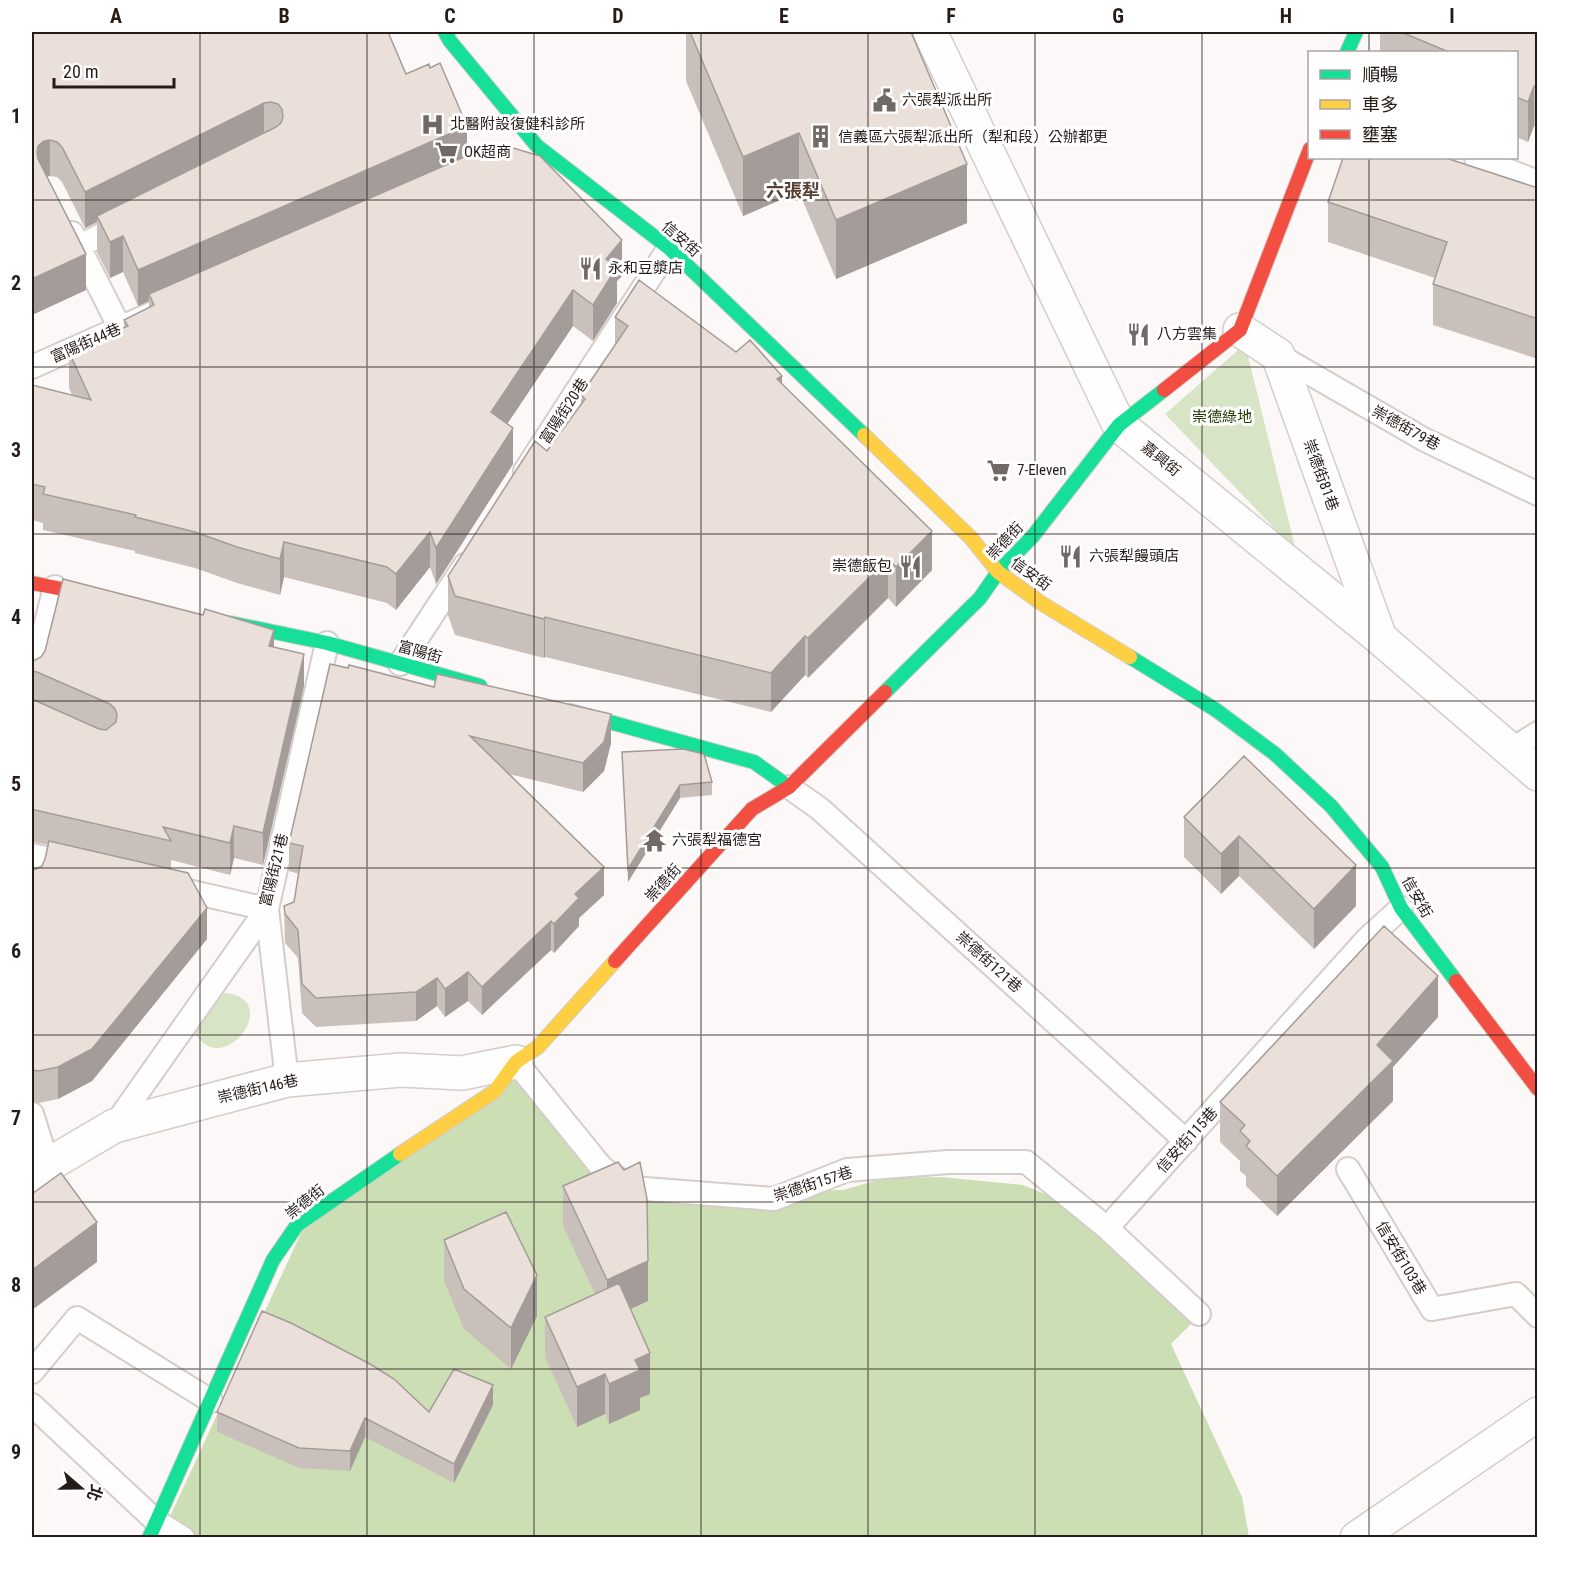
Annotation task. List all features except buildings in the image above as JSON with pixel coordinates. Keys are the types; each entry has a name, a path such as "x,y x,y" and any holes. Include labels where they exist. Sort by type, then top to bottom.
{"street":[{"name":"信安街","path":"445,32 537,146 669,248 971,538 998,572 1041,603 1216,710 1275,754 1330,806 1382,867 1401,908 1538,1089"},
{"name":"嘉興街","path":"930,32 1119,425 1380,638 1524,741 1538,774"},
{"path":"1347,51 1356,32"},
{"path":"1278,355 1240,330 1308,154"},
{"name":"崇德街","path":"153,1529 273,1260 297,1225 495,1091 516,1062 538,1047 752,809 789,787 980,598 998,572 1033,536 1119,425 1240,330"},
{"name":"崇德街81巷","path":"1278,355 1380,638"},
{"path":"32,583 111,599"},
{"name":"富陽街","path":"213,620 327,643 492,690"},
{"path":"560,708 754,762 789,787"},
{"name":"崇德街146巷","path":"37,1170 114,1126 287,1080 401,1070 462,1073 516,1062"},
{"path":"1357,1538 1538,1414"}],"lane":[{"path":"515,156 537,146"},
{"path":"1479,159 1538,182"},
{"path":"79,246 142,214"},
{"path":"64,217 120,328"},
{"name":"富陽街20巷","path":"516,486 669,248"},
{"name":"富陽街44巷","path":"32,366 174,304"},
{"name":"崇德街79巷","path":"1278,355 1425,440 1538,494"},
{"path":"400,664 477,545"},
{"path":"32,679 55,587"},
{"name":"富陽街21巷","path":"114,1126 267,909 327,643"},
{"name":"崇德街121巷","path":"789,787 820,808 1186,1141"},
{"path":"34,864 95,870"},
{"path":"152,883 267,909 287,1080"},
{"name":"信安街115巷","path":"1107,1228 1367,939 1401,908"},
{"name":"崇德街157巷","path":"516,1062 602,1168 632,1188 774,1199 847,1170 948,1162 1026,1162 1107,1228"},
{"path":"32,1114 37,1170"},
{"name":"信安街103巷","path":"1348,1169 1432,1309 1516,1294 1538,1316"},
{"path":"1107,1228 1199,1314"},
{"path":"32,1372 77,1318 211,1401"},
{"path":"32,1405 153,1529 183,1538"}],"green space":[{"name":"崇德綠地","path":"1245,344 1296,551 1165,414"},
{"path":"226,993 243,999 250,1010 248,1023 241,1035 230,1044 217,1048 203,1043 192,1027 216,996"},
{"path":"513,1075 632,1194 843,1190 885,1178 941,1177 1023,1185 1072,1205 1196,1319 1171,1344 1242,1497 1249,1537 160,1538 302,1231"}],"traffic: fast":[{"path":"445,32 537,146 669,248 864,435"},
{"path":"1347,51 1356,32"},
{"path":"885,692 980,598 998,572 1033,536 1119,425 1164,390"},
{"path":"230,623 327,643 480,686"},
{"path":"1130,657 1216,710 1275,754 1331,806 1382,867 1401,908 1456,981"},
{"path":"570,711 754,762 789,787"},
{"path":"149,1538 273,1260 297,1225 400,1154"}],"traffic: slow":[{"path":"864,435 971,538 998,572 1041,603 1130,657"},
{"path":"400,1154 495,1091 516,1062 538,1047 615,961"}],"traffic: jam":[{"path":"1164,390 1240,330 1308,154"},
{"path":"32,583 103,597"},
{"path":"615,961 752,809 789,787 885,692"},
{"path":"1456,981 1538,1089"}],"place":[{"name":"六張犁派出所","path":"884,100"},
{"name":"北醫附設復健科診所","path":"432,124"},
{"name":"信義區六張犁派出所（犁和段）公辦都更","path":"820,137"},
{"name":"OK超商","path":"446,152"},
{"name":"永和豆漿店","path":"590,268"},
{"name":"八方雲集","path":"1139,334"},
{"name":"7-Eleven","path":"999,470"},
{"name":"六張犁饅頭店","path":"1071,556"},
{"name":"崇德飯包","path":"910,566"},
{"name":"六張犁福德宮","path":"654,840"}],"district":[{"name":"六張犁","path":"793,190"}]}
